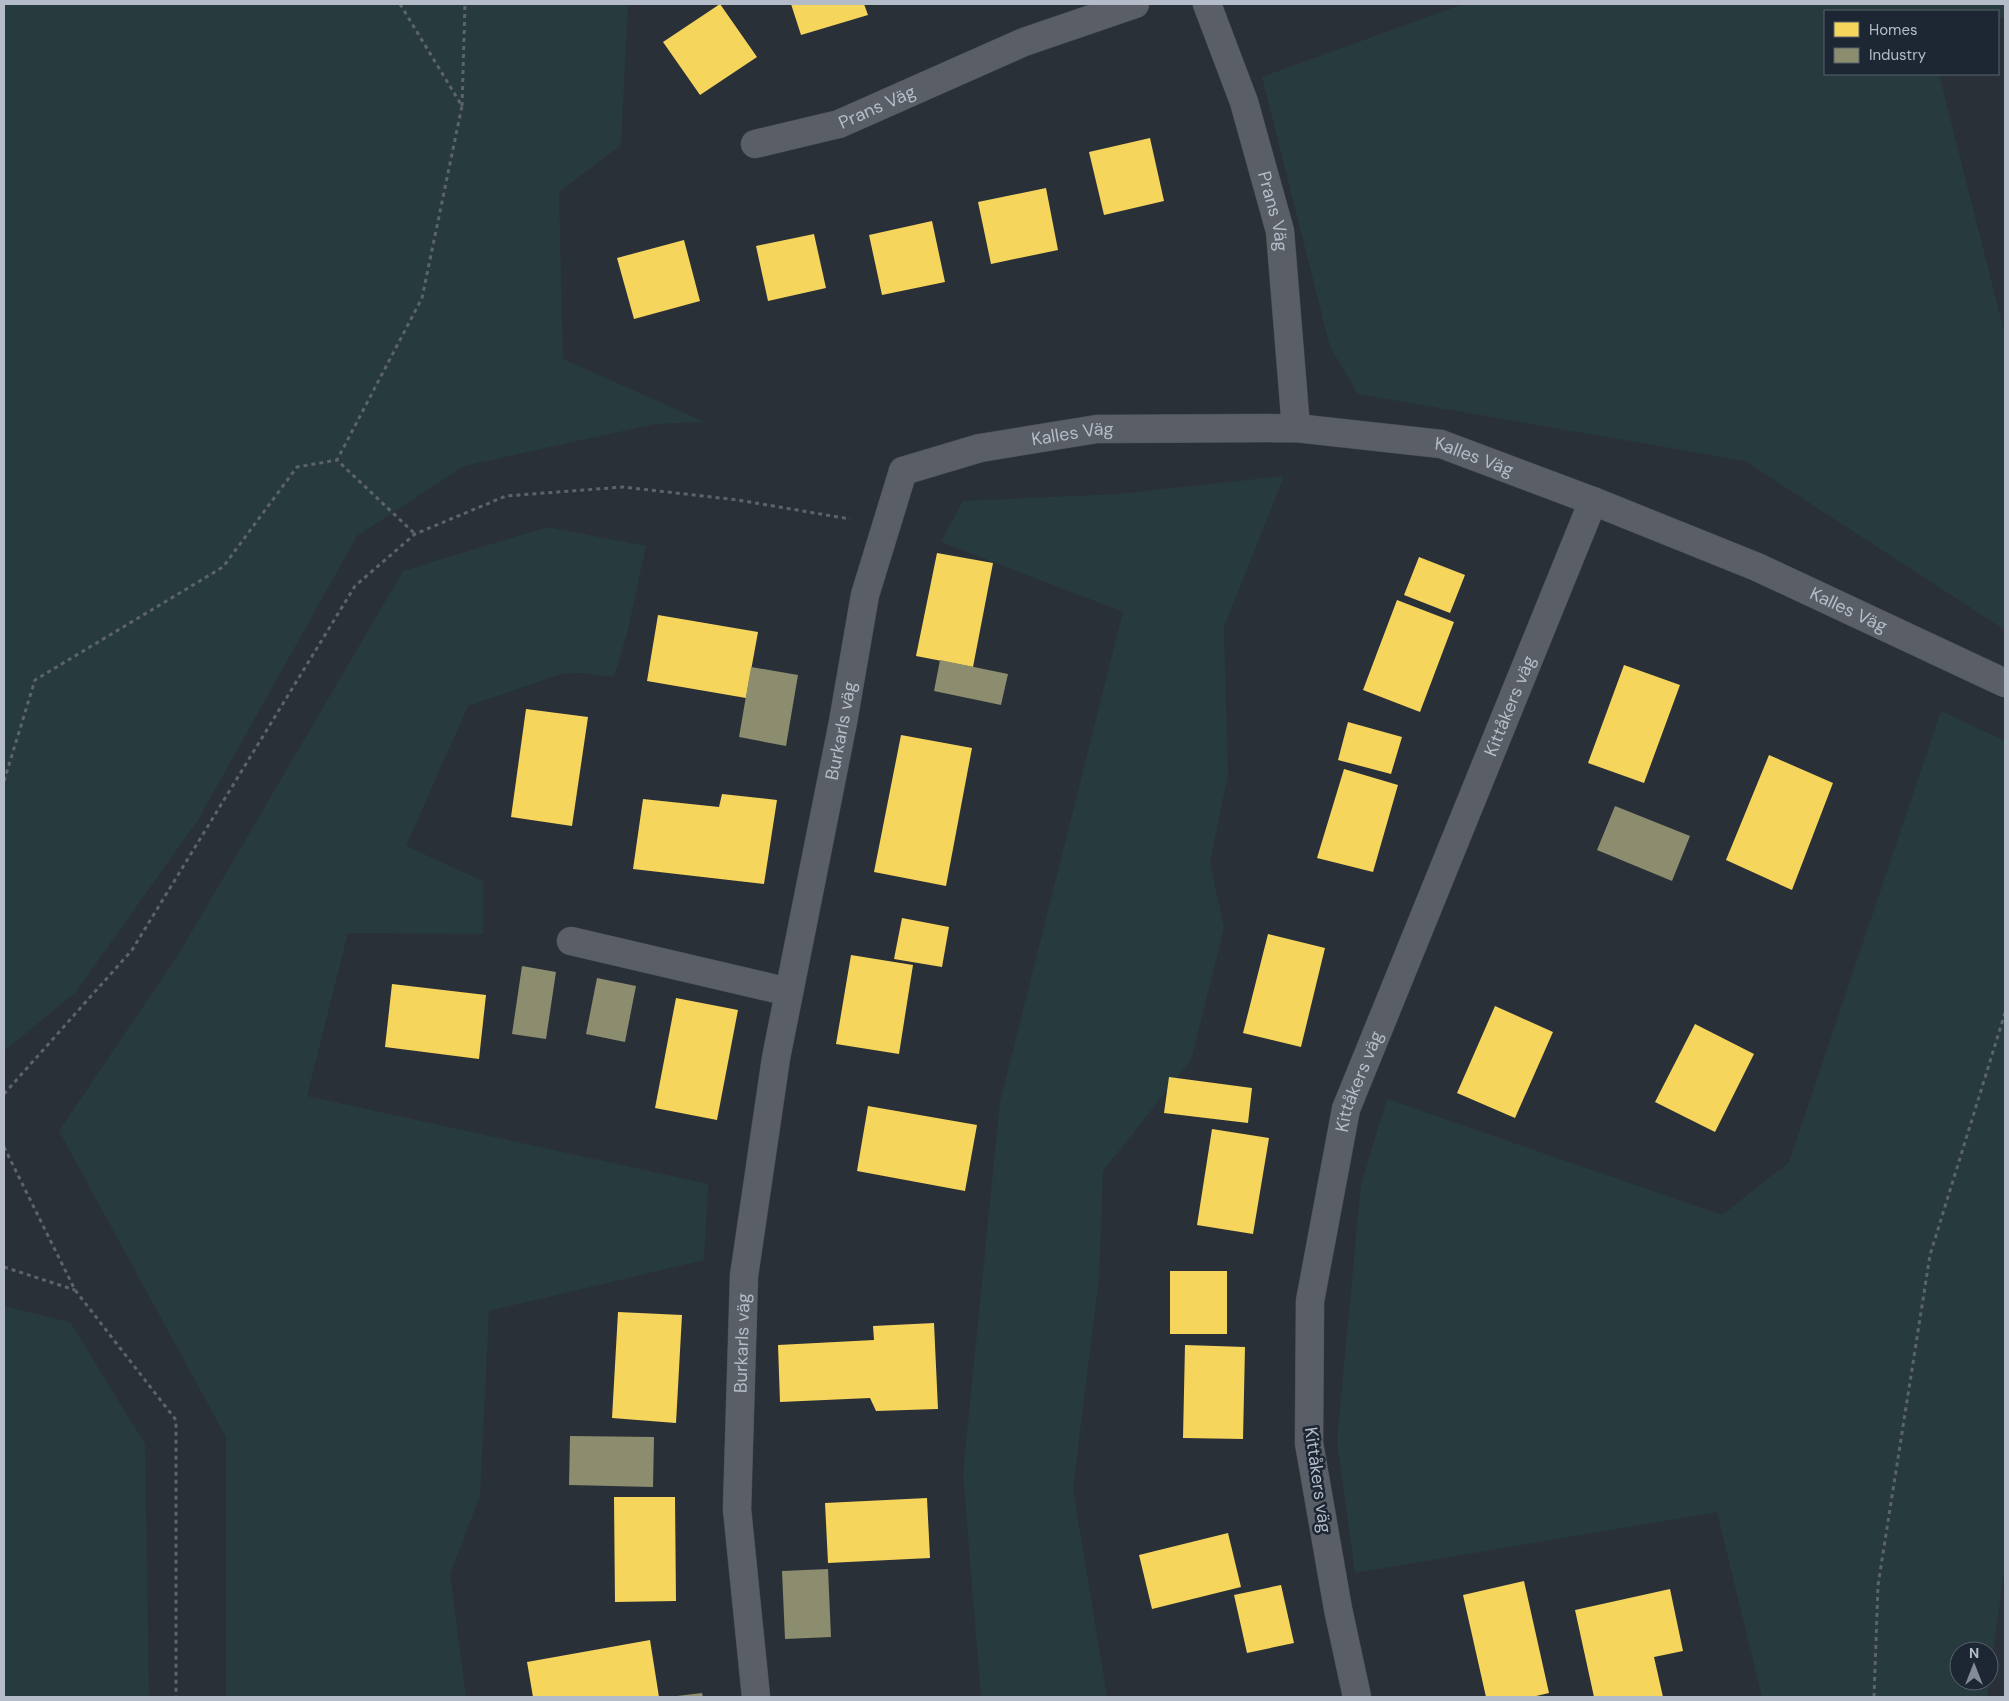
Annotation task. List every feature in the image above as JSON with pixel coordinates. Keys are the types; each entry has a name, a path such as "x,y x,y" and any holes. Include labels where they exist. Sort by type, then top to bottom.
{"street":[{"name":"Prans Väg","path":"755,144 839,124 1024,42 1135,4"},
{"name":"Prans Väg","path":"1207,4 1244,102 1280,231 1296,428"},
{"name":"Kalles Väg","path":"903,471 980,448 1097,429 1296,428 1441,444 1593,501 1756,567 2005,683"},
{"name":"Burkarls väg","path":"756,1697 737,1509 744,1276 776,1058 843,722 865,595 903,471"},
{"name":"Kittåkers väg","path":"1357,1697 1338,1608 1309,1443 1310,1302 1346,1109 1593,501"},
{"path":"571,941 789,992"}],"path":[{"path":"400,4 462,106"},
{"path":"337,460 422,298 462,106 465,4"},
{"path":"337,460 415,534"},
{"path":"4,781 35,680 223,567 297,467 337,460"},
{"path":"4,1094 132,950 355,586 415,534 506,496 623,487 738,500 886,526"},
{"path":"1874,1697 1878,1585 1930,1255 2005,1013"},
{"path":"4,1147 75,1290 176,1420 176,1697"},
{"path":"4,1267 75,1290"}],"green space":[{"path":"4,4 628,4 621,145 559,192 563,359 705,422 655,424 464,466 357,536 198,820 75,993 4,1051"},
{"path":"1463,4 2005,4 2005,17 1999,19 1999,10 1824,10 1824,75 1939,75 2005,335 2005,630 1745,461 1358,394 1330,347 1262,77"},
{"path":"1284,476 1224,627 1228,774 1210,862 1224,928 1191,1060 1103,1171 1099,1278 1073,1489 1107,1697 981,1697 963,1473 1000,1102 1123,612 941,542 963,501 1118,494"},
{"path":"547,527 646,546 627,634 614,677 579,673 561,674 468,706 406,846 483,881 483,934 348,933 307,1096 708,1184 704,1260 489,1311 480,1496 450,1574 466,1697 226,1697 226,1437 59,1131 181,950 403,571"},
{"path":"1941,711 2005,741 2005,1564 1995,1641 1949,1641 1949,1691 1988,1691 1987,1697 1762,1697 1717,1512 1355,1573 1337,1441 1361,1184 1387,1099 1722,1215 1789,1162"},
{"path":"4,1306 70,1322 145,1444 149,1697 4,1697"}],"building: Homes":[{"path":"720,4 757,57 700,95 663,42"},
{"path":"791,4 864,4 868,15 801,35"},
{"path":"1150,138 1164,201 1104,215 1089,152"},
{"path":"1046,188 1058,250 991,264 978,202"},
{"path":"932,221 945,282 882,295 869,235"},
{"path":"814,234 826,288 768,301 756,246"},
{"path":"684,240 700,301 634,319 617,258"},
{"path":"937,553 993,563 973,667 916,656"},
{"path":"1419,557 1465,575 1450,613 1404,595"},
{"path":"1397,600 1454,622 1420,712 1363,690"},
{"path":"658,615 758,632 746,698 647,681"},
{"path":"1624,665 1680,685 1644,783 1588,763"},
{"path":"526,709 588,717 572,826 511,817"},
{"path":"1348,722 1402,737 1391,774 1338,760"},
{"path":"901,735 972,748 946,886 874,872"},
{"path":"1769,755 1833,783 1792,890 1726,860"},
{"path":"1344,769 1398,785 1373,872 1317,858"},
{"path":"722,794 777,800 764,884 633,869 643,799 719,807"},
{"path":"902,918 949,927 942,967 894,959"},
{"path":"1268,934 1325,948 1301,1047 1243,1033"},
{"path":"851,955 913,965 899,1054 836,1044"},
{"path":"392,984 486,995 479,1059 385,1047"},
{"path":"676,998 738,1010 717,1120 655,1108"},
{"path":"1495,1006 1553,1032 1515,1118 1457,1093"},
{"path":"1695,1024 1754,1054 1715,1132 1655,1102"},
{"path":"1169,1077 1252,1088 1248,1123 1164,1113"},
{"path":"868,1106 977,1125 965,1191 857,1171"},
{"path":"1212,1129 1269,1138 1253,1234 1197,1225"},
{"path":"1170,1271 1227,1271 1227,1334 1170,1334"},
{"path":"618,1312 682,1315 676,1423 612,1418"},
{"path":"934,1323 938,1409 876,1411 870,1398 780,1402 778,1345 874,1340 873,1326"},
{"path":"1185,1345 1245,1347 1243,1439 1183,1438"},
{"path":"614,1497 675,1497 676,1601 615,1602"},
{"path":"927,1498 930,1558 828,1563 825,1503"},
{"path":"1228,1533 1241,1587 1152,1609 1139,1555"},
{"path":"1524,1581 1549,1693 1532,1697 1486,1697 1463,1595"},
{"path":"1281,1585 1294,1643 1247,1653 1234,1595"},
{"path":"1670,1589 1683,1651 1654,1657 1663,1697 1594,1697 1575,1610"},
{"path":"650,1640 659,1697 533,1697 527,1662"}],"building: Industry":[{"path":"940,660 1008,674 1001,705 934,691"},
{"path":"751,667 798,675 786,746 739,737"},
{"path":"1615,806 1690,836 1672,881 1597,850"},
{"path":"522,966 556,972 546,1039 512,1034"},
{"path":"597,978 636,986 625,1042 586,1034"},
{"path":"570,1436 654,1437 653,1487 569,1485"},
{"path":"828,1569 831,1637 785,1639 782,1571"},
{"path":"702,1693 703,1697 677,1697 677,1696"}]}
